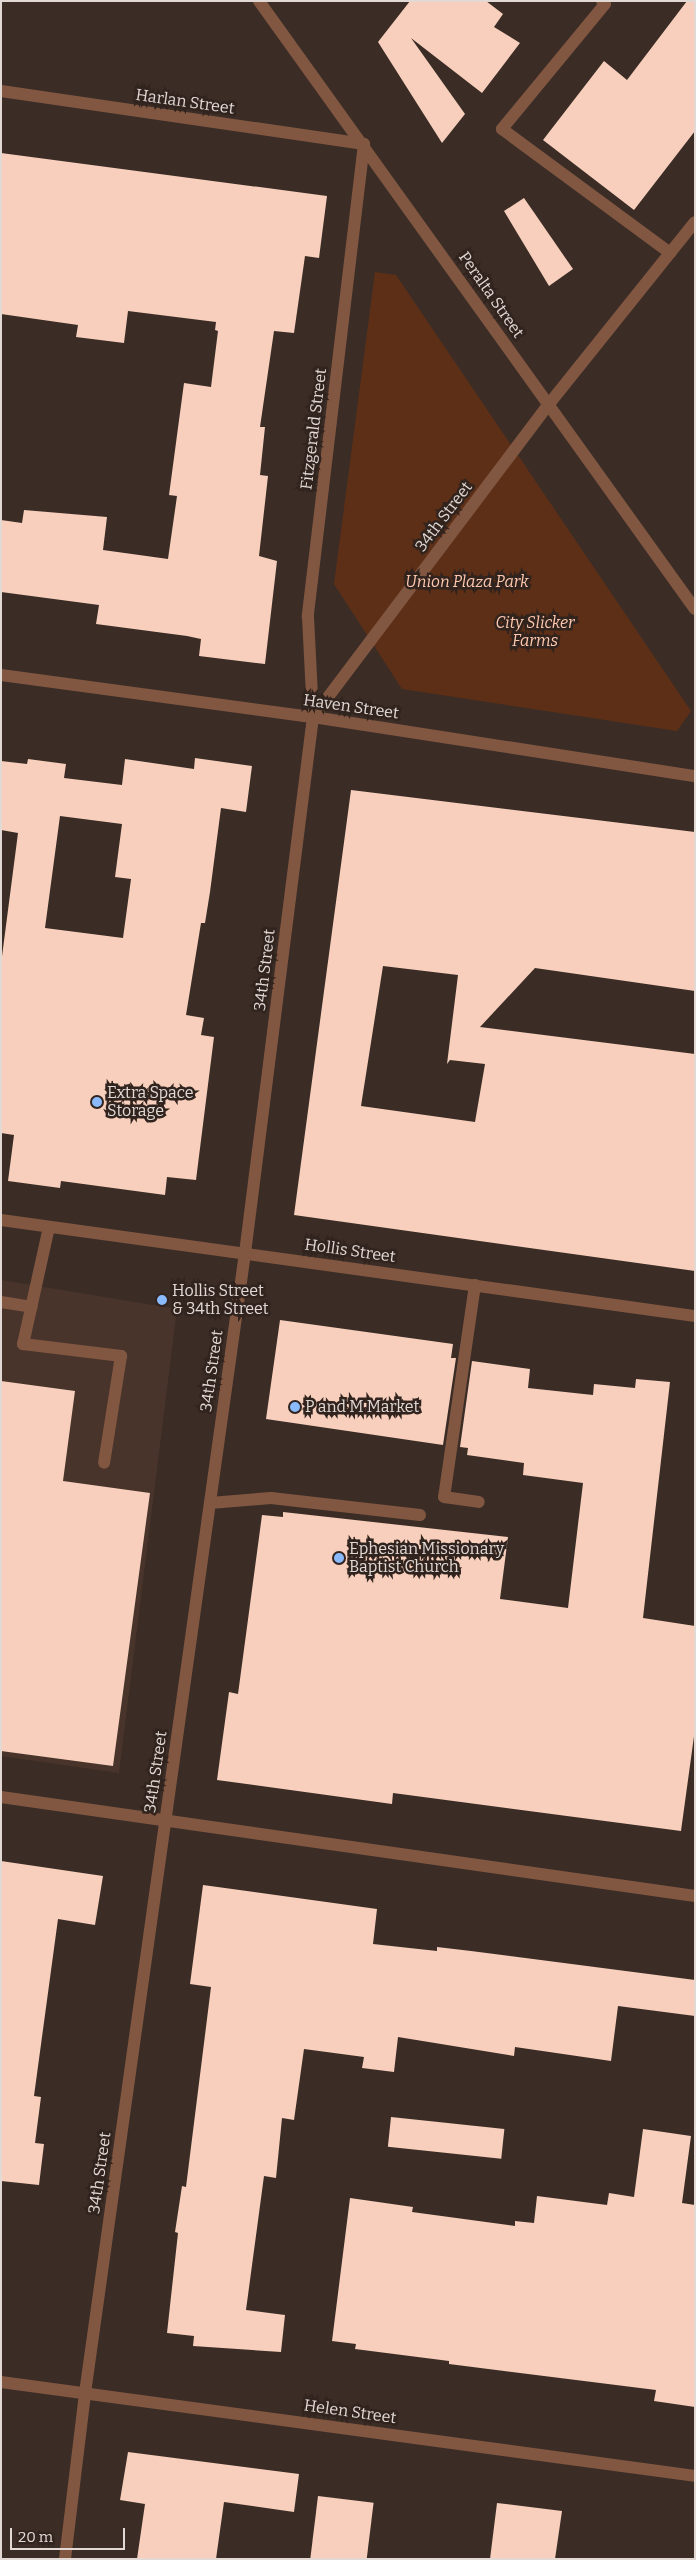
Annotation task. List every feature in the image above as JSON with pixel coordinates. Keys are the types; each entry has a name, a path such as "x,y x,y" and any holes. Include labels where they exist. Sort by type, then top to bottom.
{"street":[{"name":"Peralta Street","path":"259,1 364,144 695,609"},
{"path":"602,1 605,4 502,129 670,253"},
{"name":"Harlan Street","path":"1,91 364,144"},
{"name":"Fitzgerald Street","path":"313,717 308,617 364,144"},
{"name":"34th Street","path":"65,2559 85,2393 245,1253 313,717 549,404 695,222"},
{"name":"Haven Street","path":"1,675 313,717 695,776"},
{"name":"Hollis Street","path":"1,1220 695,1316"},
{"path":"49,1227 23,1344 121,1356 104,1462"},
{"path":"475,1286 444,1497 479,1502"},
{"path":"1,1302 32,1307"},
{"path":"210,1503 271,1498 420,1515"},
{"path":"1,1797 695,1896"},
{"name":"Helen Street","path":"1,2382 695,2476"}],"shaded area":[{"path":"1,1280 177,1309 119,1773 1,1756"}],"green space":[{"name":"Union Plaza Park","path":"375,272 396,275 691,711 677,731 402,689 334,584"}],"building":[{"path":"410,1 486,1 503,14 494,27 520,43 482,93 411,38 465,114 442,143 378,42"},
{"path":"687,1 695,1 695,131 634,210 543,140 604,61 627,80"},
{"path":"1,153 327,196 319,258 305,256 294,333 274,331 260,427 265,427 260,475 268,476 259,556 277,561 265,664 199,656 201,639 96,624 99,605 1,592 1,520 22,523 24,510 107,517 103,550 168,559 177,496 169,495 184,383 211,387 218,331 215,330 216,322 128,311 124,343 76,337 78,325 1,314"},
{"path":"524,198 573,269 549,286 504,211"},
{"path":"195,758 252,766 246,812 221,808 205,923 201,923 186,1015 204,1018 201,1035 214,1037 196,1180 167,1177 165,1195 61,1181 60,1188 8,1181 14,1135 1,1133 1,964 18,833 1,830 1,761 27,764 28,759 66,764 64,778 122,785 125,759 194,769","holes":["60,816 122,824 115,877 131,879 123,938 45,928"]},
{"path":"351,790 695,832 695,991 535,968 480,1027 695,1054 695,1271 294,1215","holes":["383,966 458,975 447,1064 450,1060 485,1064 475,1122 361,1106"]},
{"path":"280,1320 453,1344 451,1358 456,1358 443,1445 266,1419"},
{"path":"472,1361 530,1369 528,1388 593,1395 594,1384 635,1388 636,1379 670,1382 643,1618 695,1626 695,1729 681,1831 393,1793 392,1804 217,1780 229,1692 238,1694 262,1515 283,1517 283,1512 508,1537 500,1599 568,1608 583,1483 523,1475 524,1463 467,1455 468,1448 460,1447"},
{"path":"1,1381 75,1391 63,1481 150,1493 113,1766 1,1751"},
{"path":"1,1861 103,1876 95,1925 58,1919 34,2096 41,2097 35,2143 44,2144 39,2185 1,2181"},
{"path":"203,1885 377,1909 373,1944 437,1951 437,1947 695,1980 695,2016 618,2006 611,2061 515,2047 514,2056 398,2037 394,2072 362,2068 364,2057 304,2049 294,2120 282,2118 276,2178 264,2176 246,2310 285,2315 281,2352 193,2346 194,2336 167,2333 178,2233 175,2232 182,2186 186,2187 211,1987 190,1984"},
{"path":"391,2117 504,2129 501,2159 388,2147"},
{"path":"643,2129 691,2136 682,2203 695,2205 695,2407 654,2401 656,2390 449,2364 449,2361 355,2349 356,2344 332,2341 350,2198 413,2207 412,2212 515,2226 515,2221 534,2223 537,2196 607,2205 609,2193 634,2197"},
{"path":"128,2452 299,2474 294,2512 224,2502 216,2559 137,2559 145,2504 120,2500"},
{"path":"318,2496 374,2503 367,2559 310,2559"},
{"path":"497,2503 562,2511 555,2559 490,2559"}],"place":[{"name":"Extra Space Storage","path":"97,1102"},
{"name":"Hollis Street & 34th Street","path":"162,1300"},
{"name":"P and M Market","path":"295,1407"},
{"name":"Ephesian Missionary Baptist Church","path":"339,1558"}],"park label":[{"name":"City Slicker Farms","path":"535,632"}]}
